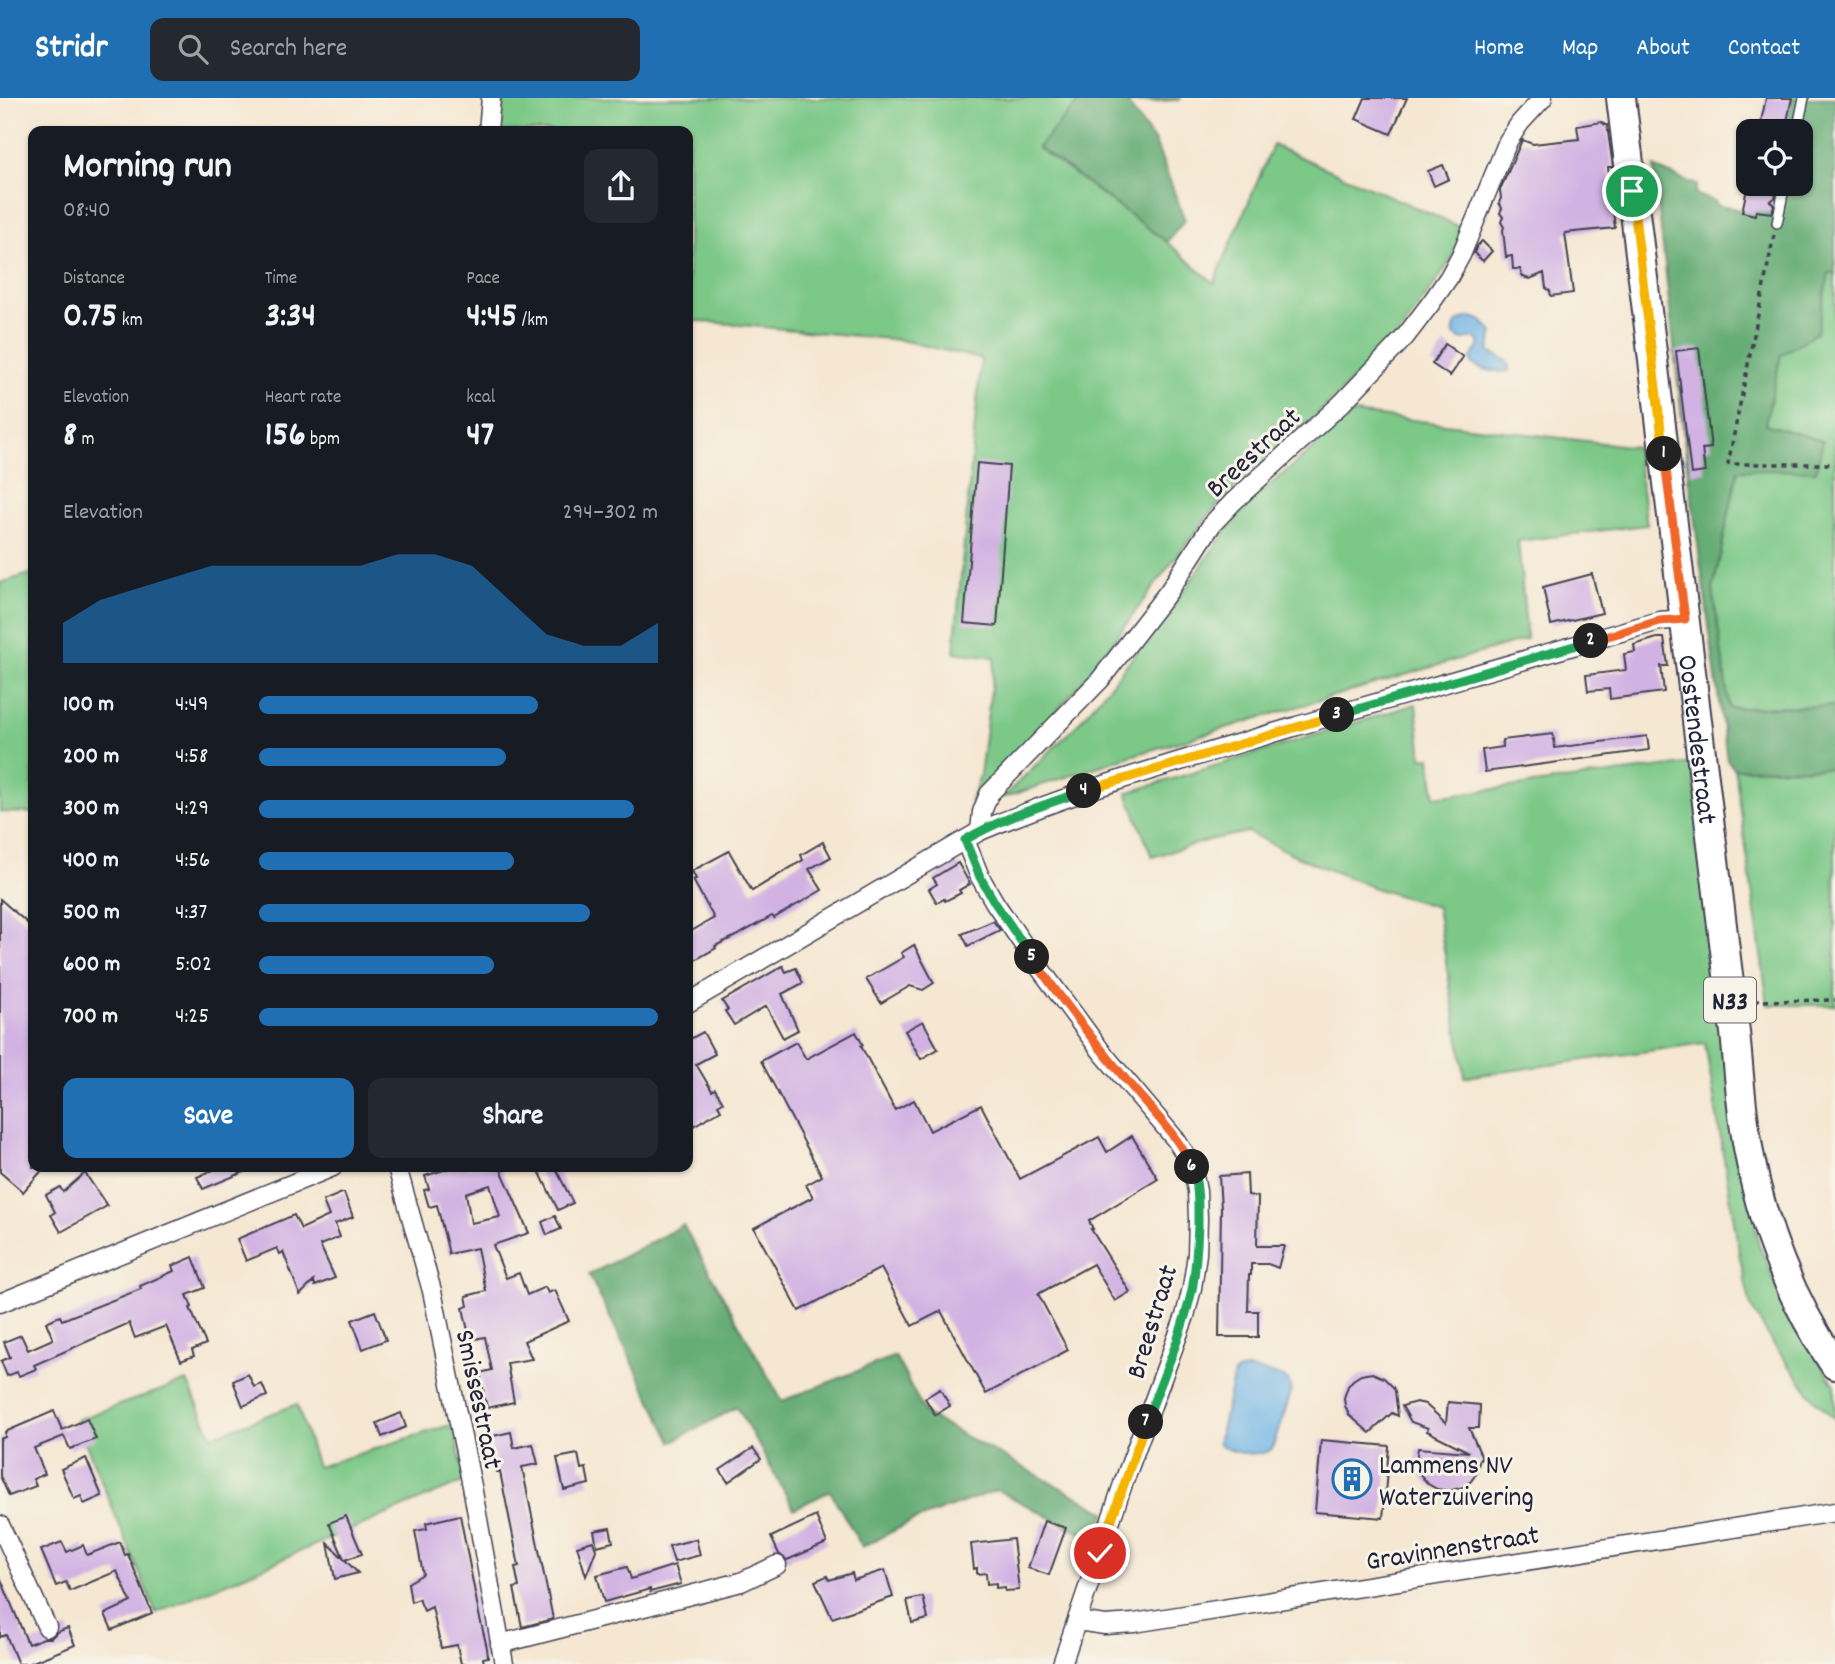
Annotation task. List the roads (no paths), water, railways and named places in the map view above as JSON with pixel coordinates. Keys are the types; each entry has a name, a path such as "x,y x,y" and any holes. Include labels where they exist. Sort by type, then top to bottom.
{"main road":[{"name":"Oostendestraat","path":"1621,98 1744,1124 1755,1180 1779,1261 1797,1303 1835,1365"}],"street":[{"path":"488,126 491,98"},
{"name":"Breestraat","path":"1062,1664 1123,1484 1185,1316 1197,1254 1197,1191 1194,1171 1176,1140 1101,1051 995,903 980,877 973,835 989,794 1100,681 1169,590 1212,524 1341,404 1425,312 1461,255 1508,141 1543,98"},
{"path":"693,1000 973,835 1025,812 1219,749 1659,621 1685,619"},
{"path":"0,1303 321,1172"},
{"name":"Smissestraat","path":"398,1172 432,1291 472,1486 504,1664"},
{"name":"Gravinnenstraat","path":"1077,1621 1105,1625 1134,1623 1835,1512"},
{"path":"0,1525 47,1627"},
{"path":"500,1644 741,1582 777,1565"}],"lane":[{"path":"1800,119 1804,98"},
{"path":"1777,223 1783,196"}],"water":[{"path":"1472,317 1481,320 1493,332 1489,352 1506,361 1509,371 1500,372 1472,364 1471,358 1479,347 1479,341 1475,338 1463,340 1454,335 1454,327 1458,322"},
{"path":"1248,1369 1285,1378 1291,1393 1272,1449 1259,1454 1237,1452 1218,1443 1234,1374"}],"place":[{"name":"Lammens NV Waterzuivering","path":"1352,1479"}]}
